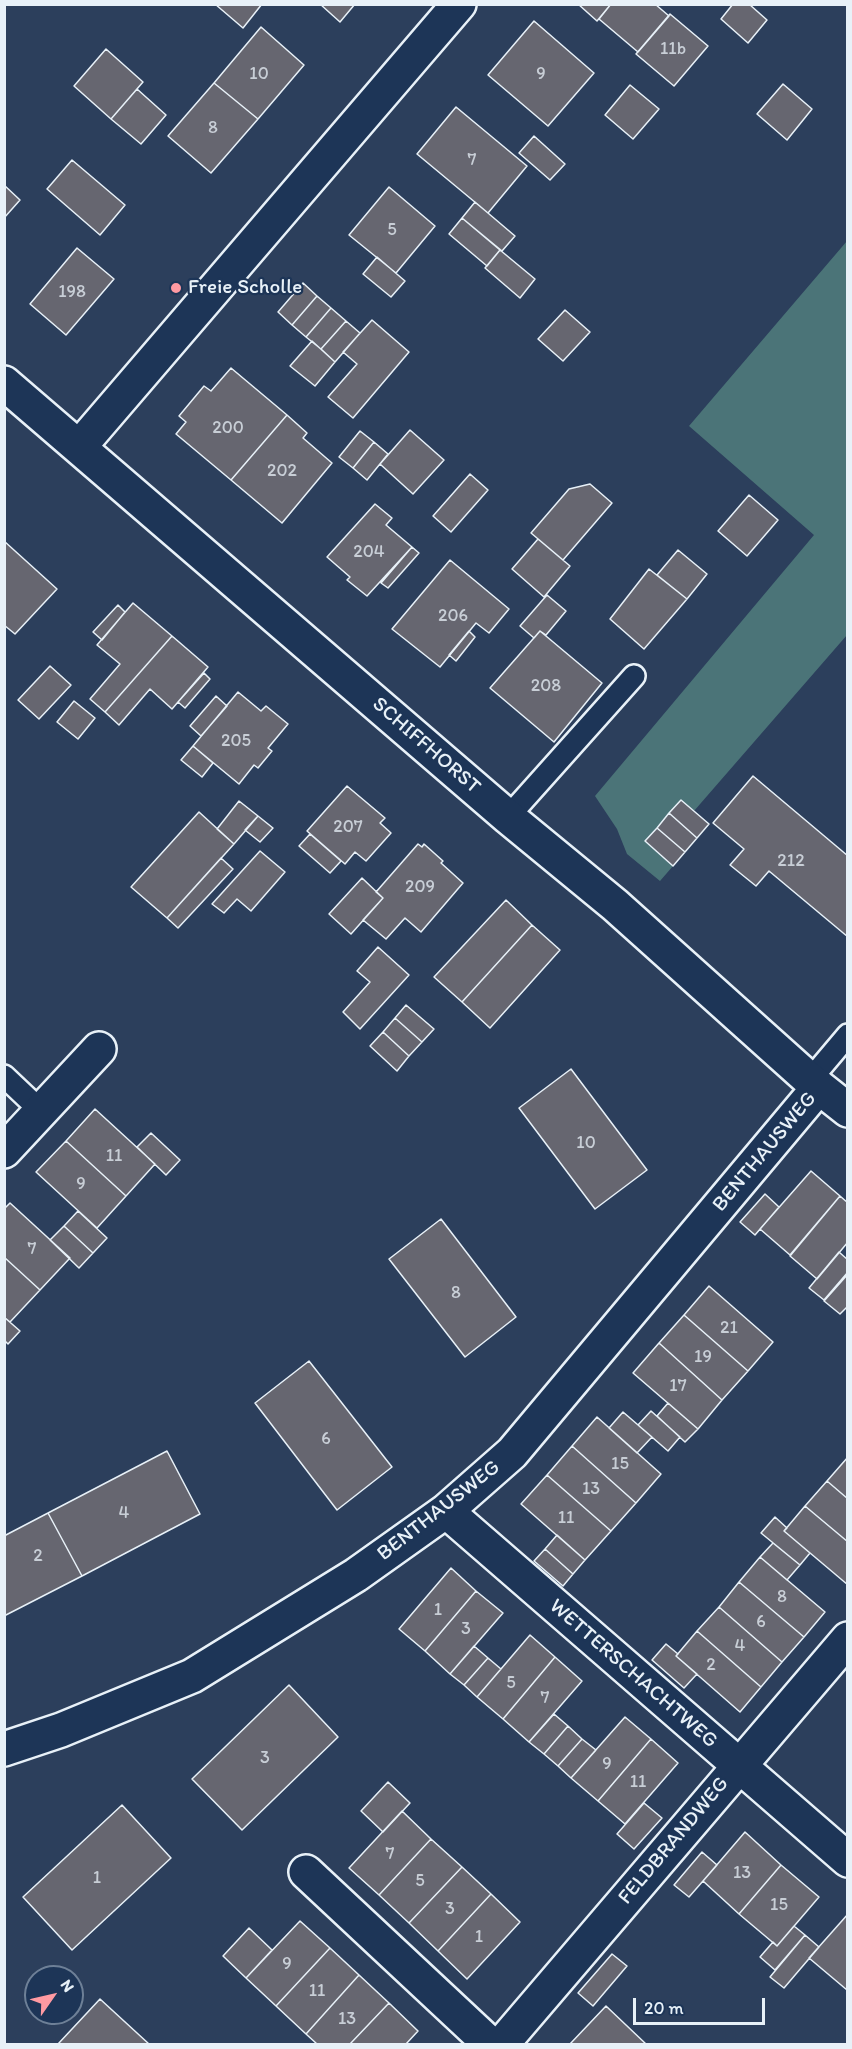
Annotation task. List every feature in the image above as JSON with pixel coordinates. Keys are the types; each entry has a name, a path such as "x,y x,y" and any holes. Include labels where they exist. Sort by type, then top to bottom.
{"street":[{"path":"80,446 459,4"},
{"name":"SCHIFFHORST","path":"4,383 80,446 508,817 615,905 848,1110"},
{"path":"4,1151 99,1049"},
{"name":"BENTHAUSWEG","path":"4,1749 61,1730 192,1676 356,1575 446,1511 512,1453 815,1083"},
{"name":"WETTERSCHACHTWEG","path":"446,1511 848,1860"},
{"name":"FELDBRANDWEG","path":"502,2044 848,1639"},
{"path":"306,1872 490,2044"}],"lane":[{"path":"508,817 634,676"},
{"path":"815,1083 848,1035"},
{"path":"4,1076 41,1111"}],"green space":[{"path":"847,241 847,635 694,811 681,800 645,841 673,866 660,881 627,854 617,829 595,796 814,535 689,426"}],"building":[{"path":"215,4 262,4 243,28"},
{"path":"320,4 355,4 340,22"},
{"path":"578,4 611,4 597,21"},
{"path":"611,4 655,4 669,16 638,52 599,19"},
{"path":"733,4 749,4 767,20 748,43 721,19"},
{"path":"670,14 708,46 674,86 636,54"},
{"path":"534,21 594,73 548,126 488,75"},
{"path":"261,27 304,65 258,119 214,83"},
{"path":"106,49 143,82 111,119 74,86"},
{"path":"214,83 258,119 211,173 168,136"},
{"path":"783,84 812,109 787,140 757,114"},
{"path":"630,85 659,109 633,139 605,115"},
{"path":"137,89 166,115 141,144 111,119"},
{"path":"456,107 527,166 488,213 417,154"},
{"path":"534,136 565,164 550,180 519,153"},
{"path":"72,160 125,205 100,235 47,189"},
{"path":"4,185 20,200 4,218"},
{"path":"389,187 435,226 396,273 349,235"},
{"path":"475,202 515,236 502,251 462,218"},
{"path":"462,218 500,250 487,266 449,234"},
{"path":"77,248 114,279 66,335 30,304"},
{"path":"500,250 535,279 520,298 485,268"},
{"path":"377,257 405,281 391,297 363,274"},
{"path":"303,283 317,296 292,325 278,312"},
{"path":"317,296 331,308 306,337 292,325"},
{"path":"331,308 346,321 321,349 306,337"},
{"path":"565,310 590,332 563,361 538,339"},
{"path":"372,320 409,352 353,418 328,397 357,364 343,352"},
{"path":"346,321 360,333 335,362 321,349"},
{"path":"312,341 335,362 315,386 290,366"},
{"path":"231,368 287,415 231,480 176,434 186,422 179,416 204,386 211,391"},
{"path":"287,415 307,433 303,438 332,463 282,523 231,480"},
{"path":"410,430 444,460 413,494 380,464"},
{"path":"360,431 374,442 353,468 339,457"},
{"path":"374,442 388,454 367,480 353,468"},
{"path":"470,474 488,490 451,532 433,516"},
{"path":"590,484 612,503 563,560 531,533 569,489"},
{"path":"749,495 778,520 747,556 718,531"},
{"path":"375,504 392,518 386,525 412,547 367,596 347,580 350,577 327,557"},
{"path":"538,539 570,566 544,597 512,569"},
{"path":"4,541 57,589 15,634 4,625"},
{"path":"412,547 419,553 388,588 381,583"},
{"path":"678,550 707,574 687,599 657,575"},
{"path":"450,560 509,609 489,633 476,623 440,667 392,629"},
{"path":"649,569 687,599 644,649 610,619"},
{"path":"547,595 566,611 546,635 540,631 534,638 520,626"},
{"path":"133,603 172,636 105,712 90,699 120,664 97,645"},
{"path":"118,605 125,612 102,640 93,632"},
{"path":"469,631 475,637 456,661 449,655"},
{"path":"540,631 602,683 554,742 490,688"},
{"path":"172,636 208,667 172,709 150,689 119,725 105,712"},
{"path":"50,666 71,685 39,719 18,700"},
{"path":"204,673 210,679 185,708 178,702"},
{"path":"238,692 261,711 266,706 288,724 268,748 272,751 258,768 254,765 239,784 193,746"},
{"path":"216,696 227,706 201,736 190,726"},
{"path":"74,701 95,718 78,739 57,722"},
{"path":"193,746 213,763 202,777 181,760"},
{"path":"753,776 848,856 848,937 769,871 756,886 730,865 744,849 713,823"},
{"path":"347,786 385,818 380,823 391,833 366,861 355,852 345,864 307,831"},
{"path":"681,800 709,824 697,838 669,813"},
{"path":"239,801 258,816 234,844 217,829"},
{"path":"199,812 234,844 167,918 131,887"},
{"path":"669,813 697,838 685,852 657,828"},
{"path":"258,816 273,828 260,842 245,830"},
{"path":"657,828 685,852 673,866 645,841"},
{"path":"310,834 341,861 330,873 299,846"},
{"path":"418,844 422,847 424,844 463,883 421,932 405,918 386,939 363,920 383,898 376,892"},
{"path":"260,851 285,872 251,911 237,899 224,913 212,904"},
{"path":"221,858 233,869 178,928 167,918"},
{"path":"362,878 383,898 351,934 329,914"},
{"path":"506,900 532,925 462,1002 434,977"},
{"path":"532,925 560,950 490,1028 462,1002"},
{"path":"378,947 409,975 360,1029 343,1012 370,982 357,971"},
{"path":"406,1005 434,1029 422,1042 395,1018"},
{"path":"395,1018 422,1042 409,1056 383,1032"},
{"path":"383,1032 409,1056 397,1071 370,1046"},
{"path":"571,1069 647,1170 595,1209 519,1108"},
{"path":"95,1109 155,1164 126,1196 66,1141"},
{"path":"151,1133 180,1160 166,1175 137,1147"},
{"path":"66,1141 126,1196 97,1228 36,1172"},
{"path":"811,1171 840,1196 790,1255 760,1229"},
{"path":"765,1194 779,1207 755,1235 740,1222"},
{"path":"840,1196 848,1203 848,1242 817,1279 790,1256"},
{"path":"10,1203 70,1258 40,1290 4,1257 4,1209"},
{"path":"78,1211 107,1238 93,1253 64,1226"},
{"path":"441,1219 516,1317 465,1357 389,1259"},
{"path":"64,1226 93,1253 79,1268 50,1240"},
{"path":"839,1252 848,1260 848,1272 824,1300 809,1288"},
{"path":"4,1257 40,1290 10,1322 4,1317"},
{"path":"848,1274 848,1306 840,1314 824,1301"},
{"path":"709,1286 773,1342 748,1371 684,1315"},
{"path":"684,1315 748,1371 722,1400 659,1343"},
{"path":"4,1317 20,1331 8,1344 4,1340"},
{"path":"659,1343 722,1400 698,1429 633,1373"},
{"path":"309,1361 392,1467 337,1510 255,1403"},
{"path":"668,1403 698,1429 685,1442 657,1416"},
{"path":"651,1411 680,1437 668,1451 638,1425"},
{"path":"623,1412 652,1437 637,1453 609,1428"},
{"path":"597,1417 661,1474 636,1503 572,1446"},
{"path":"572,1446 636,1503 611,1531 547,1475"},
{"path":"167,1451 200,1514 82,1576 48,1513"},
{"path":"848,1457 848,1499 827,1481"},
{"path":"547,1475 611,1531 585,1560 521,1504"},
{"path":"827,1481 848,1499 848,1542 805,1506"},
{"path":"805,1506 848,1542 848,1585 784,1531"},
{"path":"48,1513 82,1576 4,1616 4,1536"},
{"path":"775,1517 787,1528 784,1531 810,1553 800,1565 761,1533"},
{"path":"557,1535 585,1560 573,1574 545,1549"},
{"path":"773,1543 800,1565 787,1580 760,1557"},
{"path":"545,1549 573,1574 563,1586 534,1561"},
{"path":"760,1557 825,1612 804,1637 739,1582"},
{"path":"451,1568 476,1591 425,1651 399,1629"},
{"path":"739,1582 804,1637 782,1662 719,1607"},
{"path":"476,1591 503,1613 450,1674 425,1651"},
{"path":"719,1607 782,1662 761,1687 697,1631"},
{"path":"697,1631 761,1687 740,1712 676,1656"},
{"path":"530,1635 555,1657 503,1719 477,1697"},
{"path":"666,1644 697,1674 684,1688 652,1660"},
{"path":"474,1646 488,1658 464,1685 450,1674"},
{"path":"555,1657 582,1681 529,1742 503,1719"},
{"path":"488,1658 501,1669 477,1697 464,1685"},
{"path":"289,1685 338,1737 242,1830 192,1779"},
{"path":"554,1714 568,1726 544,1754 529,1742"},
{"path":"625,1717 651,1739 598,1801 571,1778"},
{"path":"568,1726 582,1739 558,1766 544,1754"},
{"path":"582,1739 596,1750 571,1778 558,1766"},
{"path":"651,1739 678,1763 625,1824 598,1801"},
{"path":"388,1782 410,1803 383,1832 361,1811"},
{"path":"644,1803 662,1818 634,1849 617,1834"},
{"path":"122,1805 171,1858 72,1950 23,1897"},
{"path":"402,1811 431,1839 379,1895 349,1868"},
{"path":"745,1832 781,1865 739,1914 703,1881"},
{"path":"431,1839 462,1867 409,1923 379,1895"},
{"path":"702,1852 717,1865 689,1897 674,1885"},
{"path":"781,1865 819,1897 777,1946 739,1914"},
{"path":"462,1867 491,1894 438,1951 409,1923"},
{"path":"491,1894 520,1922 467,1979 438,1951"},
{"path":"848,1914 848,1989 847,1990 809,1958"},
{"path":"300,1921 330,1948 276,2006 246,1978"},
{"path":"794,1926 805,1935 775,1970 760,1957 773,1942 777,1946"},
{"path":"249,1928 272,1950 246,1978 223,1956"},
{"path":"805,1935 819,1947 784,1988 770,1977"},
{"path":"330,1948 359,1975 306,2034 276,2006"},
{"path":"612,1954 627,1966 593,2006 578,1993"},
{"path":"359,1975 389,2003 350,2044 317,2044 306,2034"},
{"path":"100,1999 149,2044 58,2044 76,2025 84,2025 84,2016"},
{"path":"389,2003 418,2031 406,2044 350,2044"},
{"path":"606,2006 646,2044 570,2044"}],"place":[{"name":"Freie Scholle","path":"176,288"}]}
